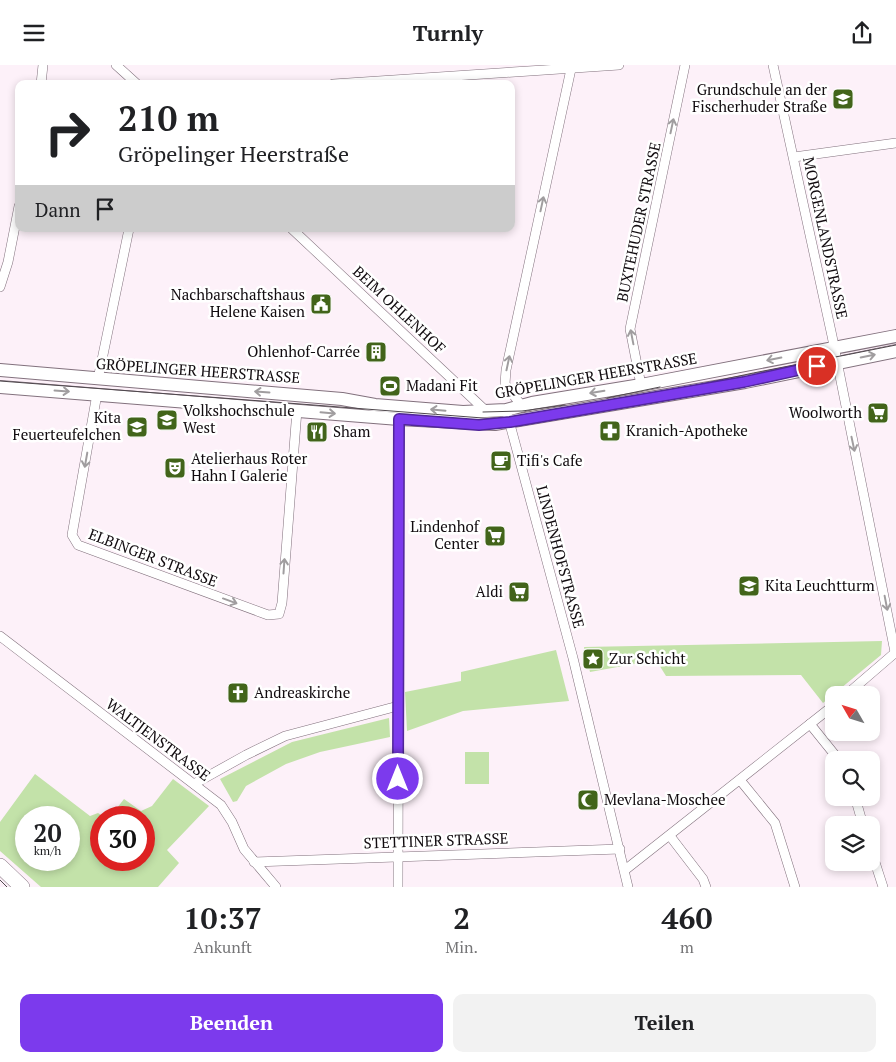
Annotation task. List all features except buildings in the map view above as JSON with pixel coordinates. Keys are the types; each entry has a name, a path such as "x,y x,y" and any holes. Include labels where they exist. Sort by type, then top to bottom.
{"main road":[{"name":"GRÖPELINGER HEERSTRASSE","path":"0,370 342,399 375,405 463,412 506,410 521,405 641,385 896,337"},
{"name":"GRÖPELINGER HEERSTRASSE","path":"0,387 479,425 510,422 736,383 896,351"},
{"path":"0,866 22,887"}],"street":[{"path":"41,80 43,65"},
{"path":"116,65 133,80"},
{"path":"396,80 620,65"},
{"name":"BUXTEHUDER STRASSE","path":"641,385 630,329 685,65"},
{"name":"MORGENLANDSTRASSE","path":"773,65 834,348 835,362 895,652"},
{"path":"521,405 505,384 506,370 571,69"},
{"path":"794,157 896,143"},
{"path":"0,287 8,262 15,226"},
{"path":"98,379 128,232"},
{"name":"BEIM OHLENHOF","path":"295,232 487,411"},
{"name":"ELBINGER STRASSE","path":"97,394 72,535 78,545 268,615 279,615 297,411"},
{"name":"LINDENHOFSTRASSE","path":"506,410 574,663 628,887"},
{"path":"398,887 399,419"},
{"name":"WALTJENSTRASSE","path":"0,636 194,784 225,810 244,849 276,887"},
{"path":"856,686 895,652"},
{"path":"194,784 285,736 398,706"},
{"path":"625,870 825,712"},
{"path":"810,724 832,751"},
{"path":"740,780 775,823 795,887"},
{"path":"670,836 703,879 706,887"},
{"name":"STETTINER STRASSE","path":"254,862 620,849"},
{"path":"878,871 883,887"}],"green space":[{"path":"882,641 881,655 844,686 825,686 825,701 823,703 801,675 666,676 656,660 590,672 584,647"},
{"path":"556,650 569,701 463,711 407,731 405,692 461,681 461,672"},
{"path":"389,718 390,737 320,752 286,764 246,786 237,801 233,802 220,779 292,742"},
{"path":"465,752 489,752 489,784 465,784"},
{"path":"35,774 77,806 15,806 15,864 0,851 0,822"},
{"path":"173,779 209,806 167,850 179,863 158,887 41,887 23,871 80,871 80,808 90,816 90,871 155,871 155,806 152,806"},
{"path":"124,799 134,806 119,806"}],"tram line":[{"path":"0,381 509,420 559,415 896,345"},
{"path":"607,398 660,387"},
{"path":"483,412 522,411 565,405"},
{"path":"0,880 7,887"}],"place":[{"name":"Grundschule an der Fischerhuder Straße","path":"843,99"},
{"name":"Nachbarschaftshaus Helene Kaisen","path":"321,304"},
{"name":"Ohlenhof-Carrée","path":"376,352"},
{"name":"Madani Fit","path":"390,386"},
{"name":"Woolworth","path":"878,413"},
{"name":"Volkshochschule West","path":"167,420"},
{"name":"Kita Feuerteufelchen","path":"137,427"},
{"name":"Kranich-Apotheke","path":"610,431"},
{"name":"Sham","path":"317,432"},
{"name":"Tifi's Cafe","path":"501,461"},
{"name":"Atelierhaus Roter Hahn I Galerie","path":"175,468"},
{"name":"Lindenhof Center","path":"495,536"},
{"name":"Kita Leuchtturm","path":"749,586"},
{"name":"Aldi","path":"519,592"},
{"name":"Zur Schicht","path":"593,659"},
{"name":"Andreaskirche","path":"238,693"},
{"name":"Mevlana-Moschee","path":"588,800"}],"route":[{"path":"398,779 399,419 479,425 495,424 744,382 817,366"}]}
